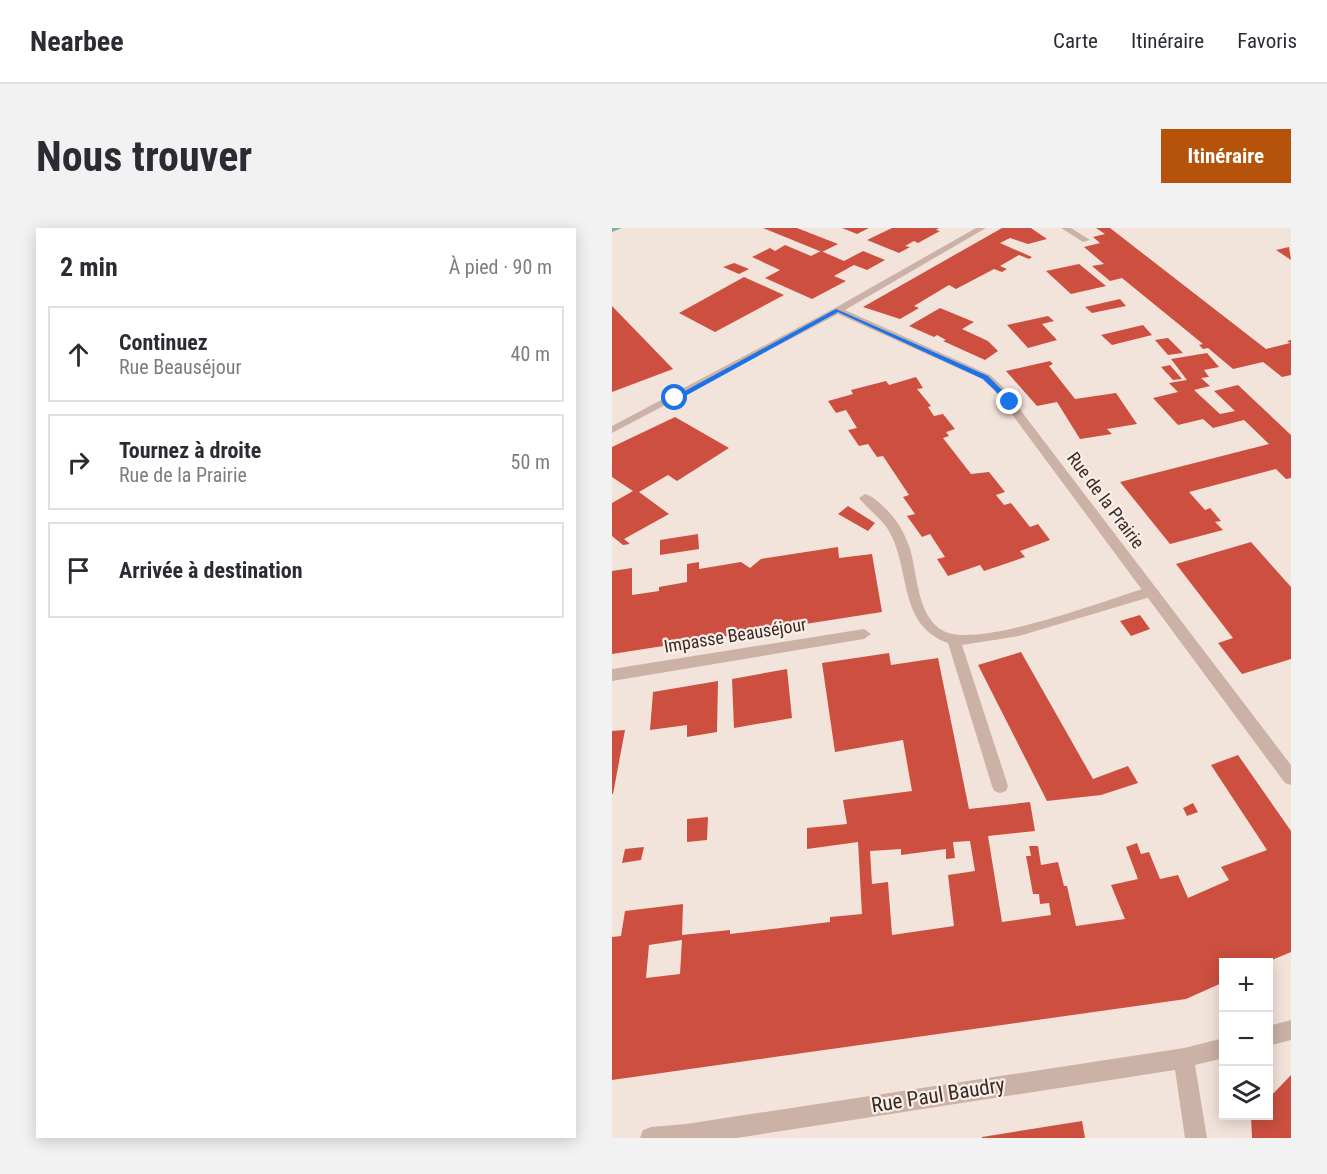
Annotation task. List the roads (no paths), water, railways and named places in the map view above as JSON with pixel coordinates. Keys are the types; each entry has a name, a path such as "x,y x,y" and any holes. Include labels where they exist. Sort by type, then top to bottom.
{"street":[{"path":"612,430 838,310 982,228"},
{"path":"1065,228 1086,240"},
{"name":"Rue de la Prairie","path":"838,310 986,377 1010,402 1291,778"},
{"path":"865,498 891,521 902,539 919,614 937,633 954,640 972,640 1011,632 1152,591"},
{"name":"Impasse Beauséjour","path":"612,675 864,634"},
{"path":"954,640 960,666 1000,786"},
{"path":"1273,1035 1291,1030"},
{"name":"Rue Paul Baudry","path":"651,1138 686,1135 1184,1058 1219,1049"},
{"path":"1184,1058 1196,1138"}],"waterway":[{"path":"612,230 618,228"}]}
